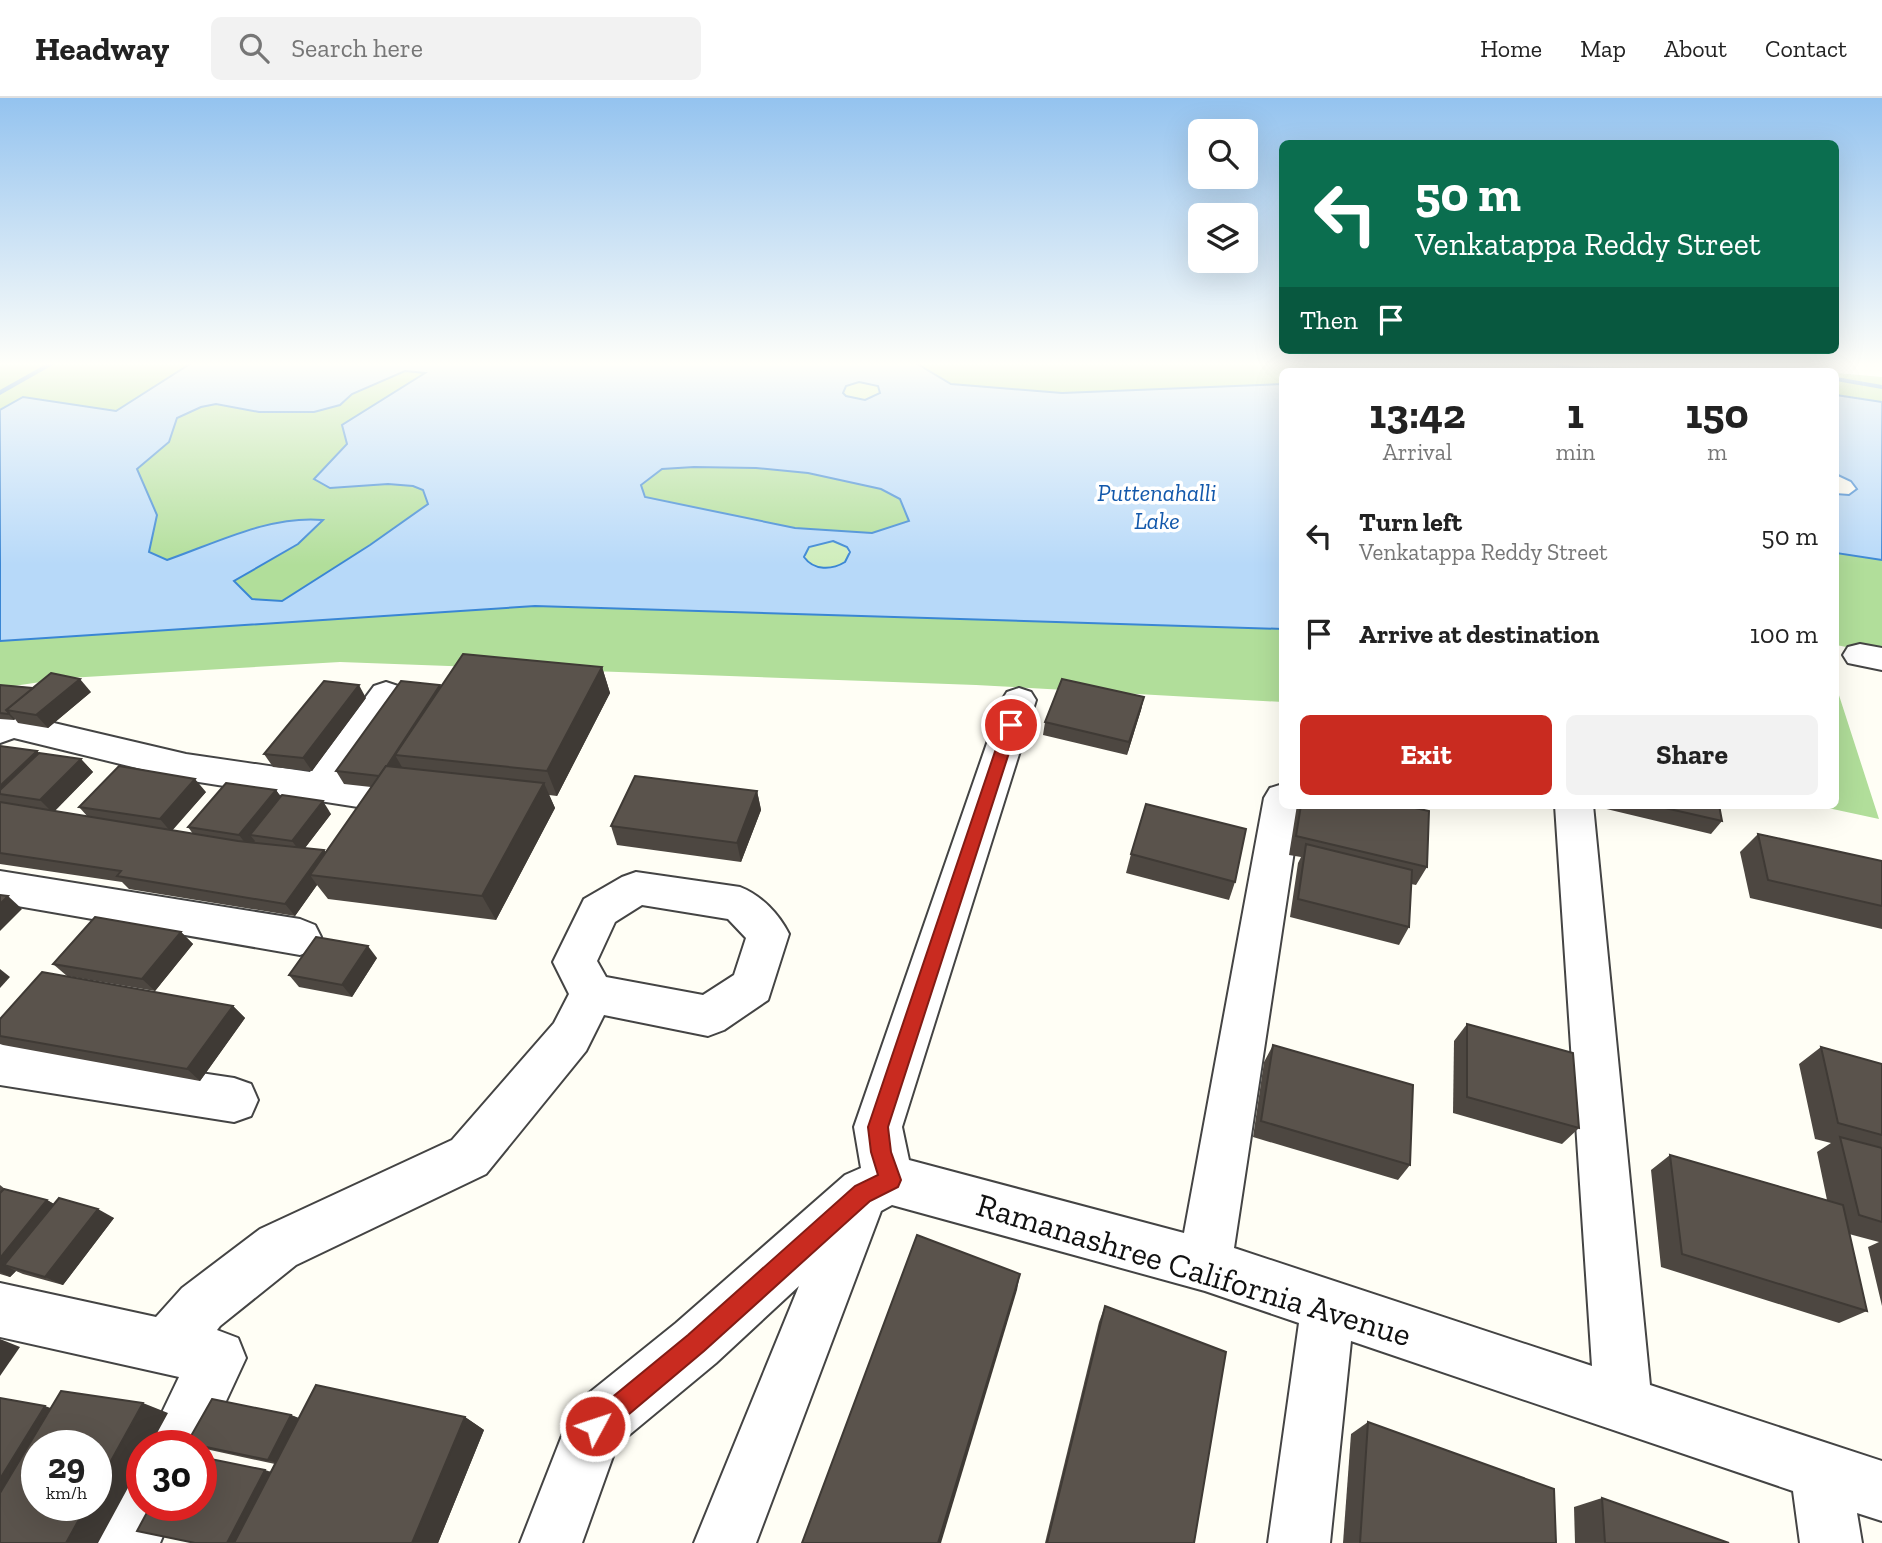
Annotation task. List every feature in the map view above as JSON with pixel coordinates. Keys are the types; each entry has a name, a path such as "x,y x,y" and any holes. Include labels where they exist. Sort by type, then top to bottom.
{"street":[{"path":"319,787 386,694"},
{"path":"725,1543 876,1186 881,1152 878,1127 1019,700"},
{"path":"0,730 7,724 186,767 358,793"},
{"path":"1205,1265 1281,809"},
{"path":"1574,809 1623,1405"},
{"path":"0,887 300,937"},
{"path":"167,1346 201,1307 278,1247 469,1157 570,1037 592,994"},
{"path":"0,1064 234,1100"},
{"path":"551,1543 595,1426 696,1343 876,1186"},
{"name":"Ramanashree California Avenue","path":"876,1186 1205,1265 1882,1491"},
{"path":"1299,1543 1328,1306"},
{"path":"0,1310 218,1358 183,1430"},
{"path":"1820,1471 1831,1543"},
{"path":"128,1543 138,1521"}],"green space":[{"path":"173,429 345,429 388,484 413,486 423,490 429,504 282,601 252,599 234,581 298,544 323,520 256,528 167,560 149,552 157,515 136,469 169,442"},
{"path":"756,468 808,473 881,489 900,499 909,521 872,533 795,528 646,497 640,486 662,469"},
{"path":"833,541 847,547 849,557 840,565 830,568 807,562 805,552 815,543"},
{"path":"1839,553 1882,560 1882,654 1839,646"},
{"path":"535,606 1279,629 1279,702 976,685 340,662 68,678 0,688 0,641"},
{"path":"1839,695 1879,819 1833,809 1839,809"}],"water":[{"name":"Puttenahalli Lake","path":"0,429 173,429 169,442 137,469 157,515 149,552 167,560 263,526 323,520 298,544 234,581 252,599 282,601 428,504 423,490 413,486 388,484 330,488 314,479 347,444 343,429 1279,429 1279,629 535,606 0,641","holes":["756,468 808,473 881,489 900,499 909,521 872,533 795,528 645,497 641,485 662,469","833,541 847,547 850,552 845,562 835,567 823,568 813,565 804,557 809,547"]},
{"path":"1839,429 1882,429 1882,560 1839,553 1839,494 1849,495 1857,489 1851,481 1839,475"}],"building":[{"path":"463,654 602,667 547,771 395,755"},
{"path":"51,673 80,679 36,715 6,710"},
{"path":"1062,679 1144,697 1129,742 1045,722"},
{"path":"324,681 359,685 303,758 264,754"},
{"path":"401,681 440,685 379,776 336,771"},
{"path":"0,685 33,688 6,710 8,714 0,713"},
{"path":"0,746 37,751 0,786"},
{"path":"39,753 81,759 40,800 0,794 0,790"},
{"path":"119,766 195,779 160,819 79,807"},
{"path":"386,766 544,783 482,896 310,875"},
{"path":"635,776 757,791 737,843 611,826"},
{"path":"226,783 276,790 239,835 188,827"},
{"path":"282,795 323,801 292,841 250,835"},
{"path":"0,802 238,841 324,850 285,904 117,876 121,871 0,853"},
{"path":"1146,804 1246,829 1235,882 1131,854"},
{"path":"1300,809 1429,811 1427,867 1296,836"},
{"path":"1670,809 1720,809 1722,821"},
{"path":"1758,834 1882,861 1882,906 1768,880"},
{"path":"1306,844 1412,870 1409,927 1298,899"},
{"path":"0,895 8,896 0,904"},
{"path":"95,917 181,932 142,979 53,964"},
{"path":"316,937 368,946 342,985 289,975"},
{"path":"42,972 233,1006 187,1069 0,1036 0,1019"},
{"path":"1467,1024 1573,1053 1579,1128 1467,1097"},
{"path":"1273,1045 1413,1085 1410,1165 1261,1121"},
{"path":"1821,1047 1882,1064 1882,1135 1838,1123"},
{"path":"1840,1137 1882,1148 1882,1222 1859,1215"},
{"path":"1670,1155 1843,1205 1867,1311 1682,1254"},
{"path":"4,1189 47,1200 0,1258 0,1193"},
{"path":"59,1198 98,1209 45,1277 4,1265"},
{"path":"917,1235 1020,1274 938,1543 802,1543"},
{"path":"1105,1306 1226,1352 1194,1543 1047,1543"},
{"path":"316,1385 465,1417 412,1543 234,1543"},
{"path":"61,1391 143,1403 112,1459 112,1430 38,1430"},
{"path":"0,1398 45,1406 30,1430 21,1430 21,1445 0,1479"},
{"path":"212,1399 291,1415 268,1460 217,1449 217,1430 194,1430"},
{"path":"1368,1422 1554,1489 1556,1543 1360,1543"},
{"path":"21,1458 21,1521 78,1521 66,1543 0,1543 0,1493"},
{"path":"217,1460 265,1470 227,1543 195,1543 137,1531 142,1521 217,1521"},
{"path":"1602,1498 1729,1543 1605,1543"}],"route":[{"path":"595,1426 696,1343 863,1194 890,1180 881,1152 878,1127 1011,725"}]}
